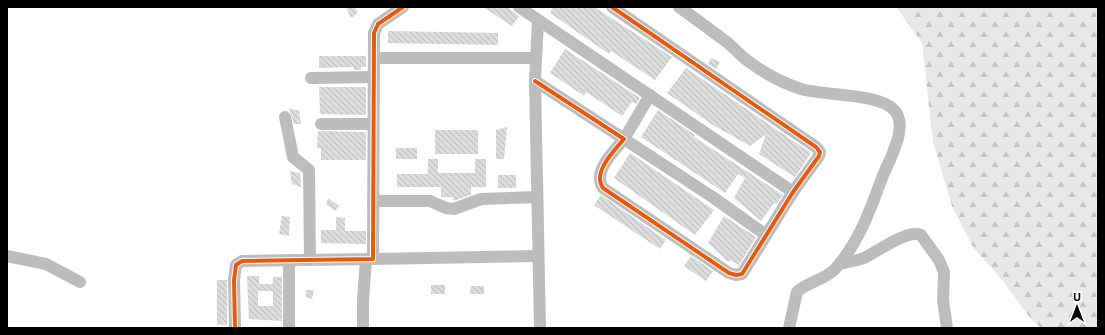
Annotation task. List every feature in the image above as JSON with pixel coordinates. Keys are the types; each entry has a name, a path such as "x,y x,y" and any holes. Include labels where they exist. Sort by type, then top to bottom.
{"street":[{"path":"363,328 363,301 370,259 373,201 375,28 378,24 403,7"},
{"path":"519,7 793,192"},
{"path":"612,7 818,150 819,156 793,192 742,274 736,275 729,273 603,188 600,181 600,174 608,158 624,139 650,95"},
{"path":"680,7 735,49 747,61 772,76 801,89 875,100 896,111 899,118 898,138 872,206 856,240 840,264 834,270 797,292 789,328"},
{"path":"538,20 535,81 536,197 540,328"},
{"path":"374,58 536,58"},
{"path":"311,78 374,77"},
{"path":"535,81 714,198 766,235"},
{"path":"285,117 293,157 310,170 310,260"},
{"path":"321,124 373,124"},
{"path":"373,201 430,201 454,210 481,199 536,197"},
{"path":"840,264 866,257 906,235 921,235 939,260 944,272 943,300 947,328"},
{"path":"7,256 46,264 80,282"},
{"path":"235,328 234,280 236,265 242,261 538,256"},
{"path":"289,260 289,328"}],"green space":[{"path":"896,7 1098,7 1098,328 1041,328 1031,319 1003,281 973,247 952,206 933,142 922,43"}],"building":[{"path":"346,7 355,7 358,13 351,18"},
{"path":"483,7 507,7 519,16 512,26"},
{"path":"553,7 594,7 672,57 655,80 611,51 609,54 550,13"},
{"path":"388,31 498,33 498,45 388,43"},
{"path":"565,49 640,98 636,104 632,102 622,116 586,92 584,96 550,73"},
{"path":"319,56 366,56 366,67 361,67 361,70 354,70 354,67 319,68"},
{"path":"711,58 720,62 716,69 708,64"},
{"path":"686,68 811,153 795,177 759,154 766,134 750,146 713,125 667,93"},
{"path":"319,87 366,87 366,115 320,114"},
{"path":"289,108 299,111 301,124 294,124"},
{"path":"658,110 695,135 694,137 783,195 776,204 774,203 761,221 734,198 745,178 738,174 725,193 641,137"},
{"path":"507,127 504,159 496,159 496,130"},
{"path":"435,130 478,130 478,154 435,154"},
{"path":"318,131 366,132 366,160 321,160 321,148 317,148"},
{"path":"396,148 417,148 417,159 396,159"},
{"path":"630,153 714,210 695,235 614,178"},
{"path":"428,159 438,159 438,173 475,173 475,159 486,159 486,187 471,187 471,195 453,201 453,197 441,197 441,187 397,187 397,174 428,174"},
{"path":"290,171 300,173 301,187 292,184"},
{"path":"498,175 516,175 516,188 498,188"},
{"path":"601,195 666,240 660,249 594,205"},
{"path":"328,198 339,206 335,211 326,204"},
{"path":"282,216 290,217 289,236 279,234"},
{"path":"724,216 756,237 739,265 730,260 728,262 708,243"},
{"path":"336,217 345,218 345,231 366,231 366,244 321,243 321,230 336,230"},
{"path":"691,256 713,271 706,281 684,266"},
{"path":"247,276 259,276 259,284 273,284 273,277 282,277 282,321 249,319","holes":["258,291 273,291 273,306 258,306"]},
{"path":"217,280 227,280 227,325 217,325"},
{"path":"431,285 445,285 445,294 431,294"},
{"path":"471,286 484,286 484,294 470,294"},
{"path":"306,290 314,290 312,299 306,297"}],"cycle path":[{"path":"235,328 234,280 236,265 242,261 373,259 374,33 378,24 403,7"},
{"path":"535,81 624,139 610,156 602,169 600,182 603,188 729,273 736,275 742,274 793,192 819,156 820,152 816,147 612,7"}]}
